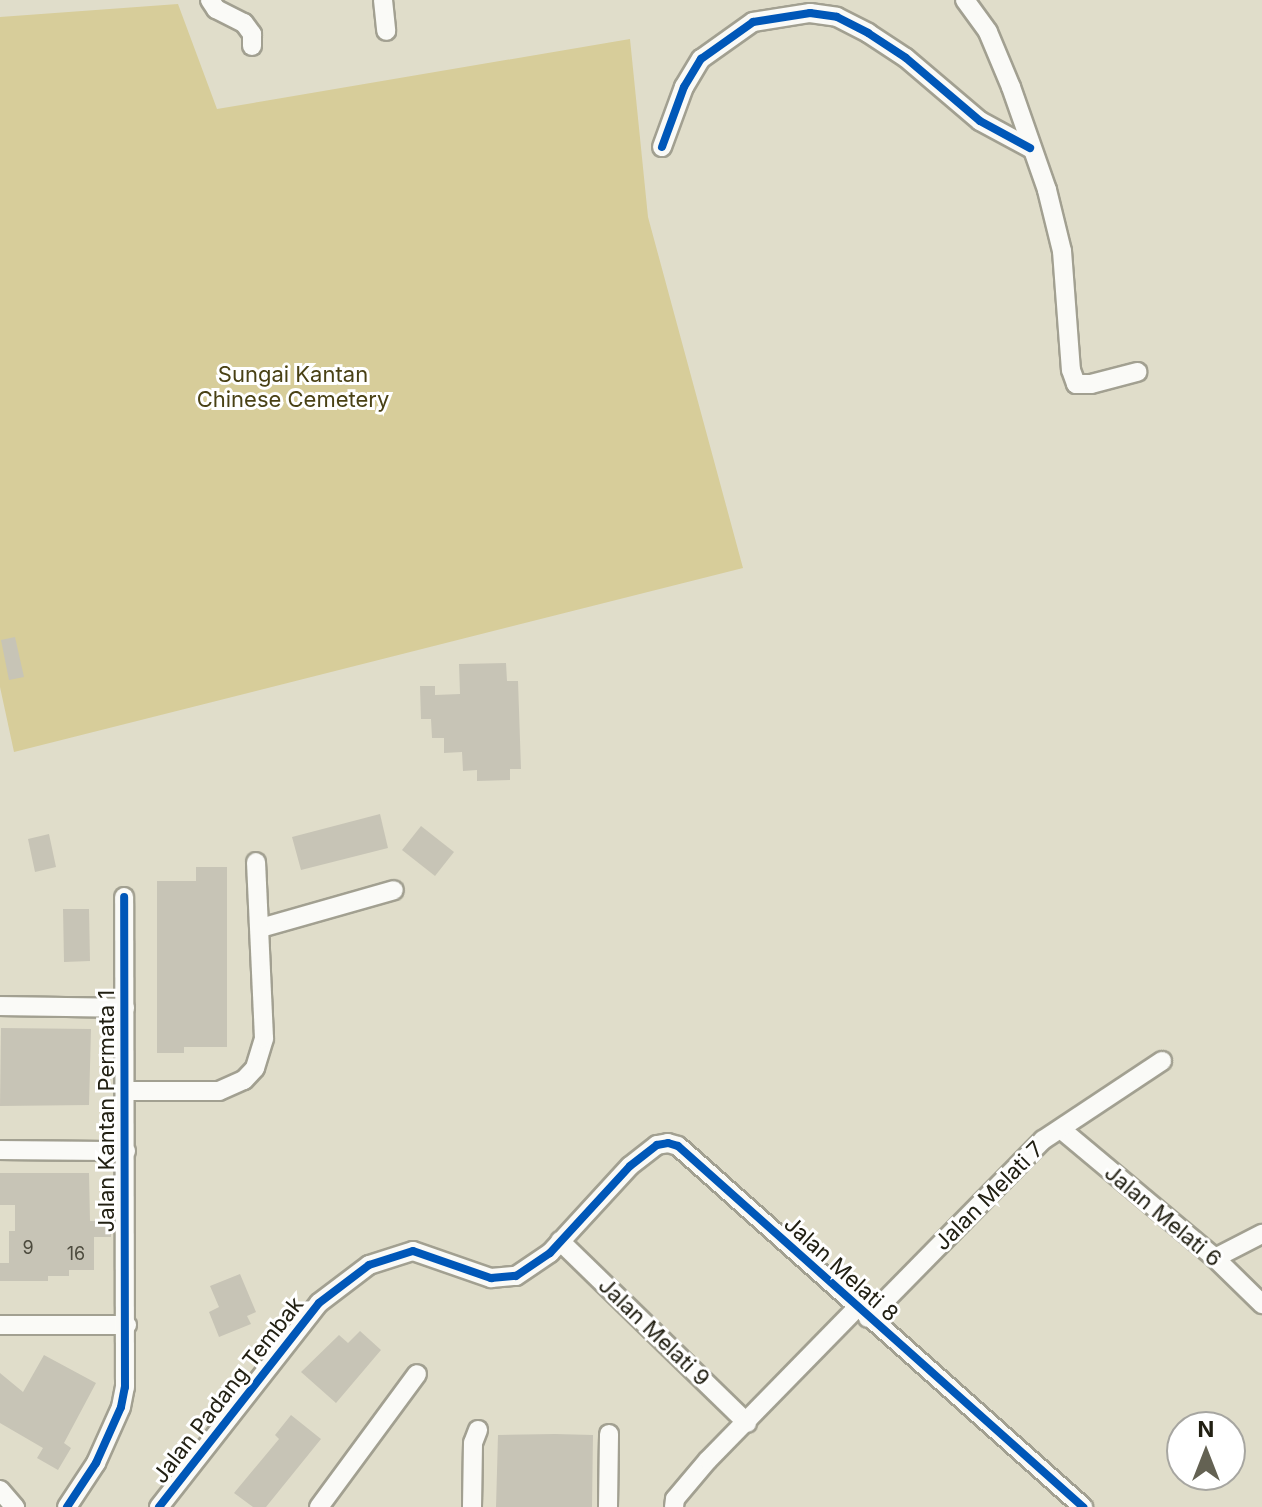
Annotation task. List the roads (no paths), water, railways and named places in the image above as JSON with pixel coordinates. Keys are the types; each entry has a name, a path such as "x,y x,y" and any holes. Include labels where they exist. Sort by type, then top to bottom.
{"street":[{"path":"210,0 216,9 244,23 252,34 252,46"},
{"path":"383,0 386,31"},
{"path":"965,0 988,32 1047,190 1062,251 1071,370 1076,384 1091,384 1137,372"},
{"path":"662,147 684,87 701,59 753,22 810,13 837,17 868,33 906,58 980,121 1030,148"},
{"path":"125,1091 219,1091 244,1080 255,1068 264,1038 256,862"},
{"path":"261,928 394,890"},
{"name":"Jalan Kantan Permata 1","path":"67,1507 96,1463 121,1407 127,1325 124,897"},
{"path":"0,1006 125,1008"},
{"name":"Jalan Melati 7","path":"862,1314 1043,1140 1162,1061"},
{"name":"Jalan Melati 6","path":"1062,1130 1215,1258 1262,1304"},
{"name":"Jalan Melati 8","path":"576,1222 630,1166 657,1145 668,1143 678,1146 862,1314 1083,1507"},
{"path":"0,1150 126,1151"},
{"name":"Jalan Padang Tembak","path":"159,1507 319,1303 369,1265 413,1251 491,1278 516,1276 550,1253 576,1222"},
{"path":"1215,1258 1262,1234"},
{"name":"Jalan Melati 9","path":"560,1241 747,1423"},
{"path":"674,1507 675,1499 708,1460 862,1314"},
{"path":"0,1325 127,1325"},
{"path":"319,1507 417,1374"},
{"path":"472,1507 473,1443 478,1430"},
{"path":"608,1507 609,1434"},
{"path":"0,1490 15,1507"}],"park label":[{"name":"Sungai Kantan Chinese Cemetery","path":"293,386"}]}
